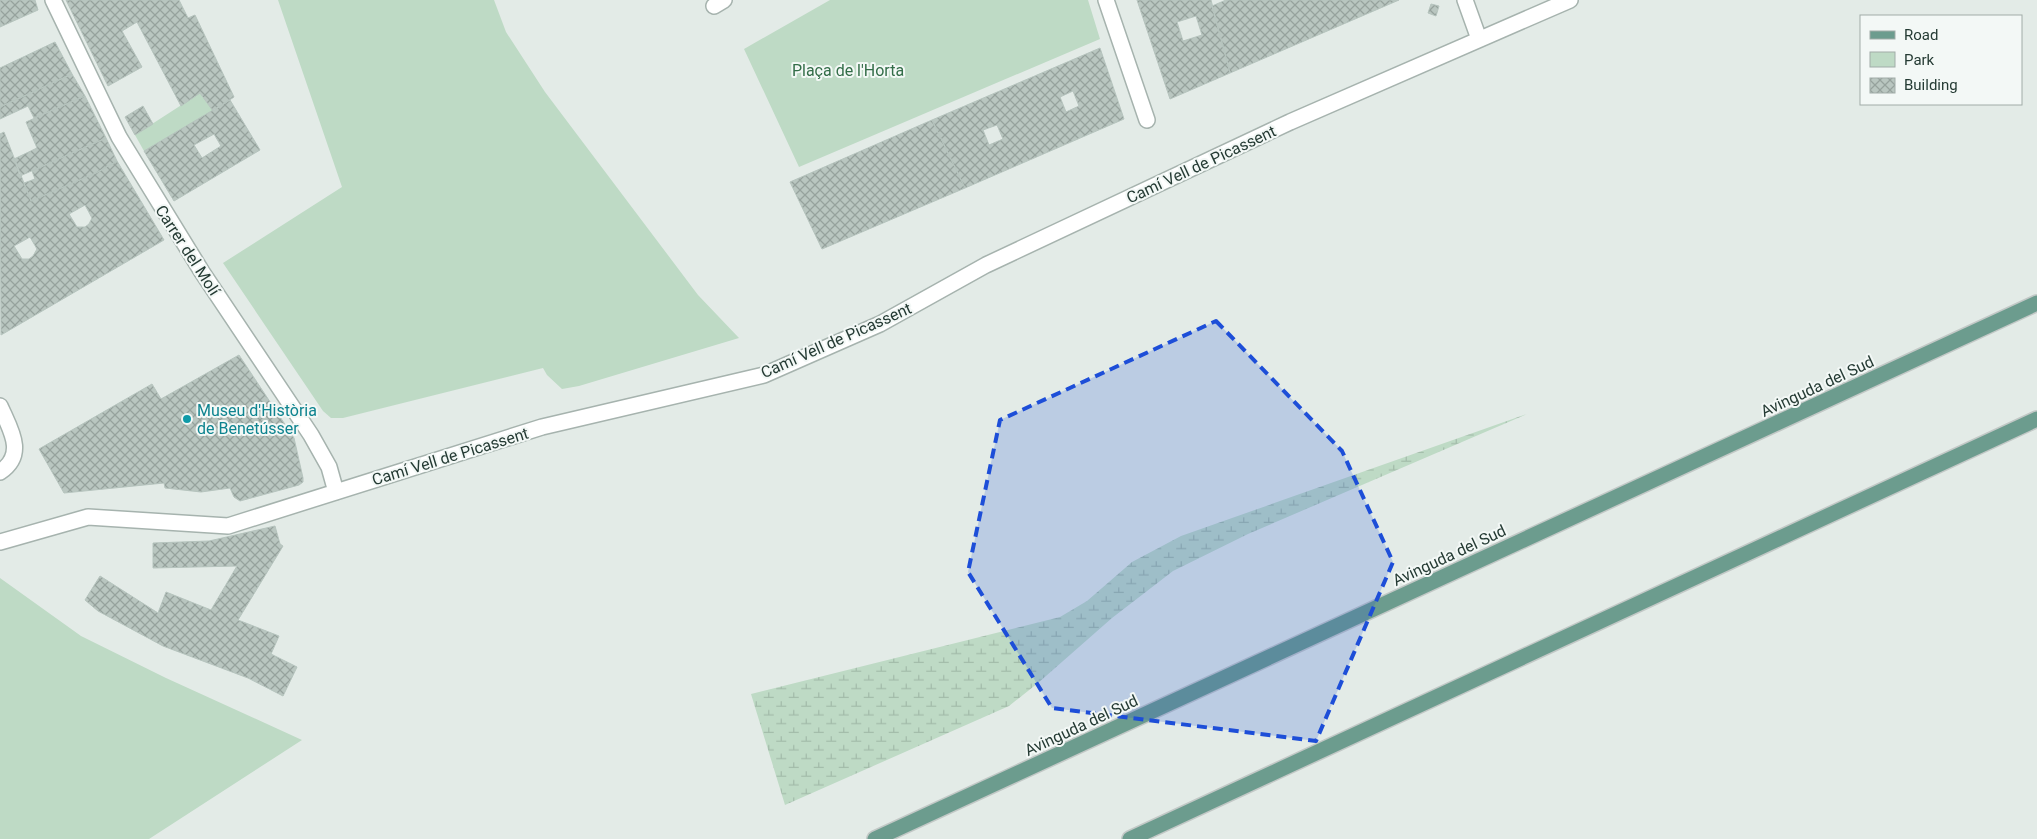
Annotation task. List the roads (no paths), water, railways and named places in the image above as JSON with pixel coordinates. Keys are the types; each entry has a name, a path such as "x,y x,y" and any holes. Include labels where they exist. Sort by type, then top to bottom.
{"main road":[{"name":"Avinguda del Sud","path":"875,839 2037,303"},
{"path":"1130,839 2037,419"}],"street":[{"name":"Carrer del Molí","path":"52,0 119,137 202,272 311,435 329,467 336,492"},
{"path":"1106,0 1146,120"},
{"path":"1465,0 1479,39"},
{"name":"Camí Vell de Picassent","path":"0,542 88,517 228,526 542,427 764,375 880,324 986,265 1290,122 1570,0"},
{"path":"0,406 12,433 16,451 9,466 0,472"}],"place":[{"name":"Museu d'Història de Benetússer","path":"187,419"}],"park label":[{"name":"Plaça de l'Horta","path":"848,70"}]}
